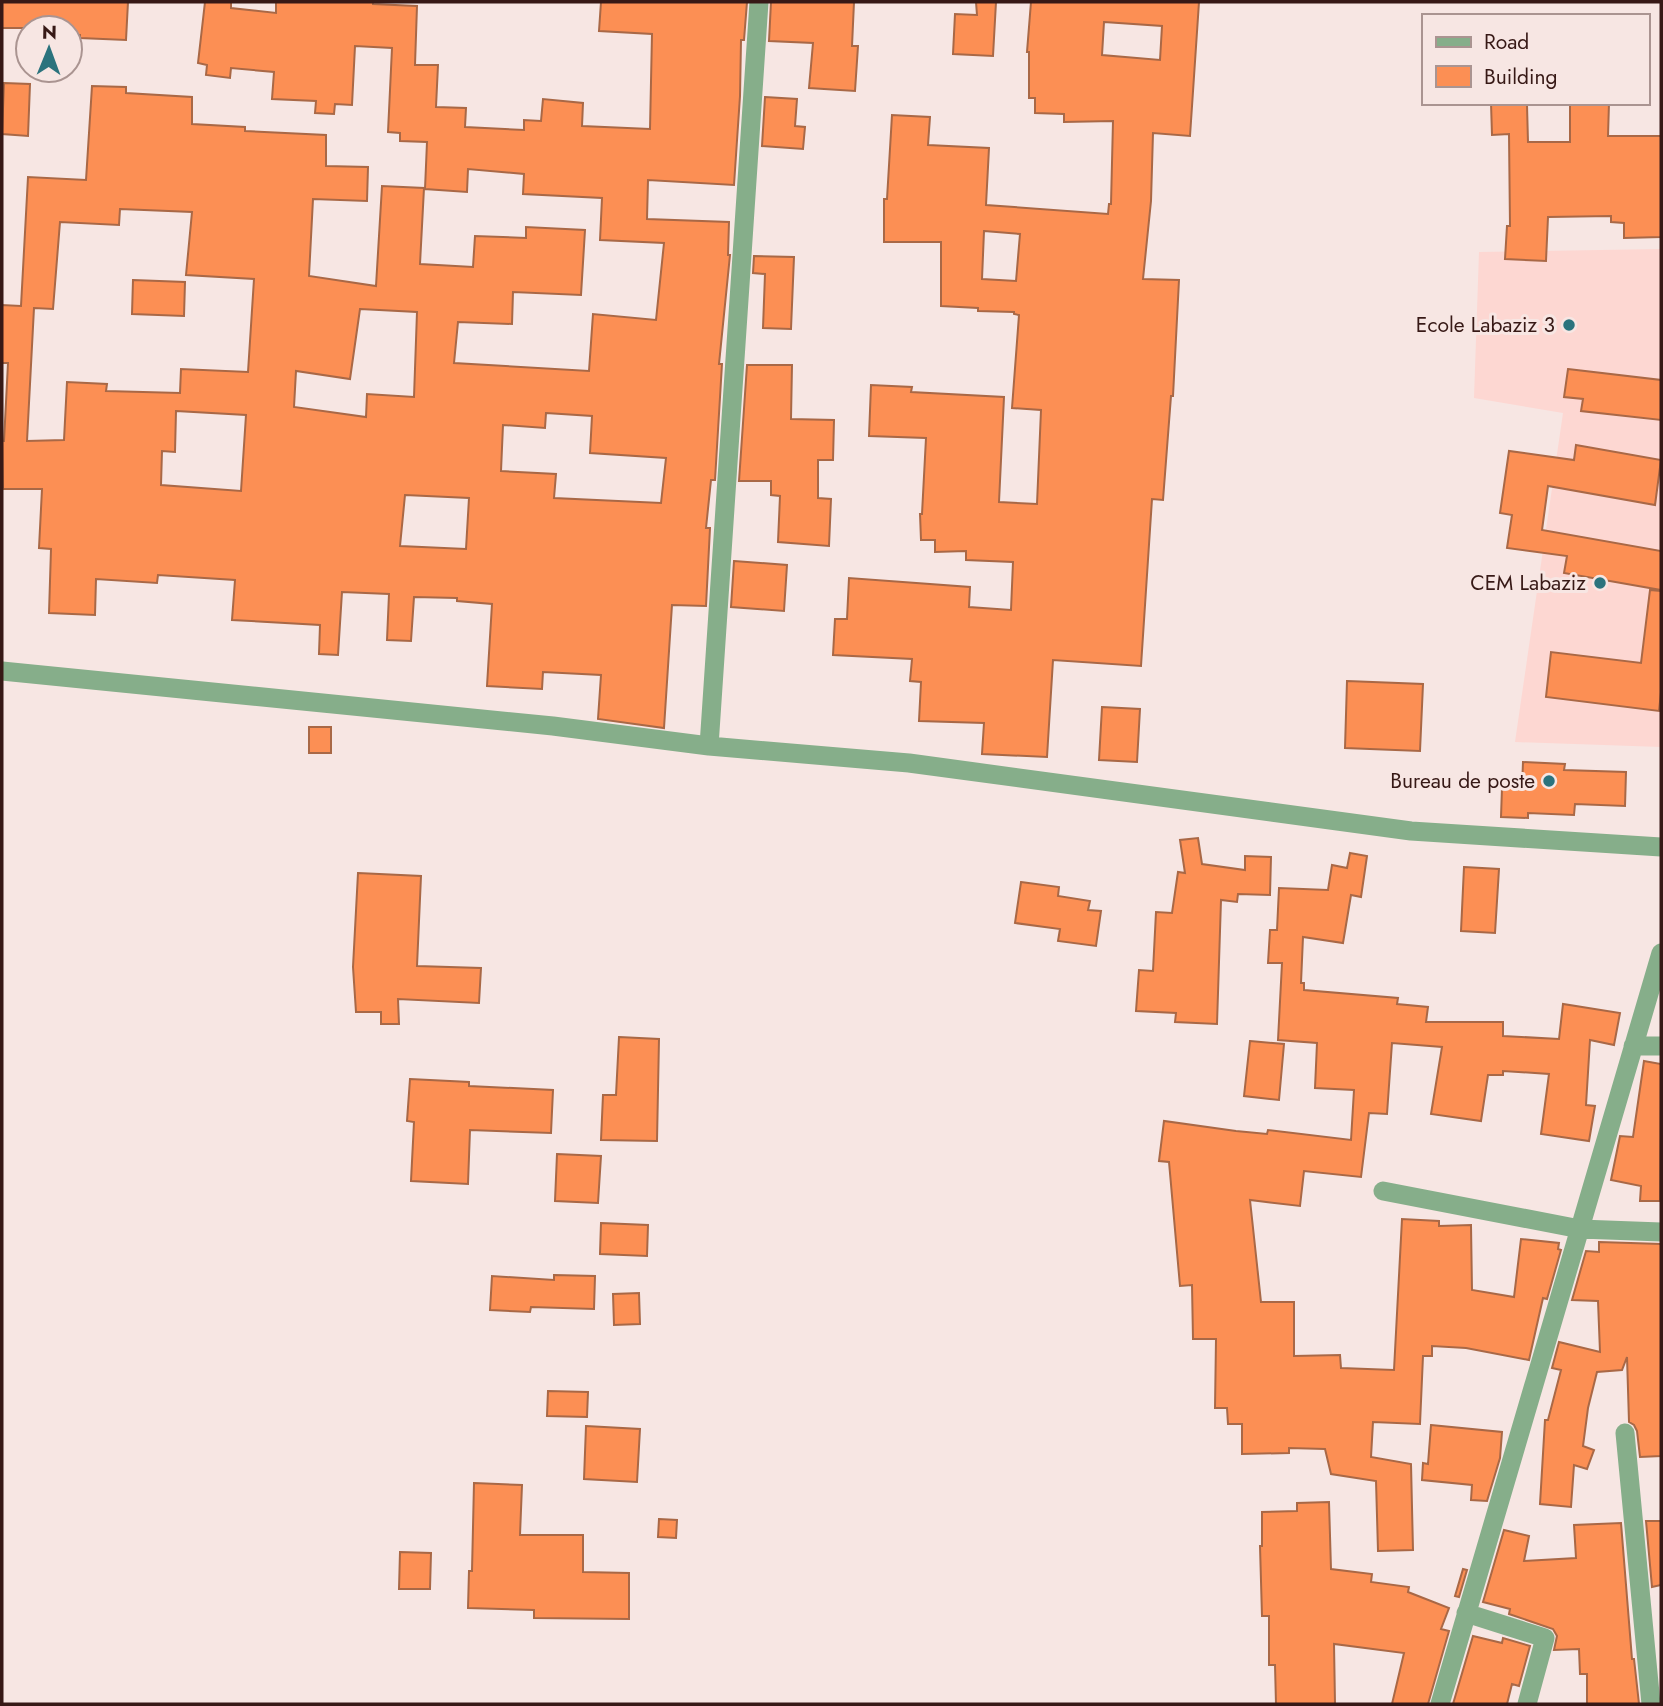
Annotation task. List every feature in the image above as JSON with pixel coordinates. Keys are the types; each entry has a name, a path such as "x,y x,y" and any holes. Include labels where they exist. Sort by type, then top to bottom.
{"street":[{"path":"709,746 759,2"},
{"path":"2,671 553,726 709,746 908,762 1411,831 1661,848"},
{"path":"1440,1704 1661,953"},
{"path":"1633,1046 1661,1046"},
{"path":"1383,1191 1580,1229 1661,1232"},
{"path":"1625,1433 1651,1704"},
{"path":"1466,1613 1545,1638 1527,1704"}],"shaded area":[{"path":"1661,249 1661,747 1515,742 1563,413 1474,398 1479,252"}],"building":[{"path":"2,2 128,2 126,40 84,38 84,14 14,14 14,28 2,28"},
{"path":"205,2 231,2 231,8 276,13 276,2 373,2 417,6 415,65 438,65 436,107 466,108 465,127 524,130 524,120 541,121 543,99 583,103 582,126 650,129 652,34 599,31 601,2 747,2 744,40 741,40 734,185 648,180 647,219 729,222 730,255 719,364 722,364 715,480 711,480 706,528 710,528 706,606 672,605 664,728 598,719 601,675 543,672 542,689 487,686 492,604 457,601 457,598 414,597 411,641 387,640 389,594 342,592 338,655 319,654 320,625 232,620 235,580 158,575 157,583 96,579 95,615 49,613 51,549 39,548 42,489 3,489 2,441 8,363 2,363 2,305 21,306 28,177 86,180 92,86 126,87 126,93 192,97 192,124 245,127 245,131 326,135 326,166 368,167 367,201 313,199 309,276 376,286 382,186 424,188 420,264 473,267 475,236 526,238 526,227 585,230 581,295 513,292 512,324 458,322 454,363 589,371 593,314 656,320 664,243 600,240 602,198 523,194 524,174 468,169 467,192 425,189 427,142 400,141 400,133 388,132 392,48 355,46 352,105 335,104 334,114 315,113 316,101 272,99 274,72 231,68 230,78 206,75 207,65 198,63","holes":["120,209 192,212 186,275 254,279 248,372 181,369 180,393 106,391 107,384 67,382 64,440 27,441 34,308 53,309 60,222 119,225","360,309 417,312 414,397 367,394 366,417 294,407 296,371 350,379","176,411 246,415 241,491 161,485 162,451 175,452","546,413 592,416 590,453 666,458 661,503 554,498 556,474 501,471 503,425 545,428","405,495 469,498 466,549 400,546"]},
{"path":"771,2 854,2 852,46 858,46 855,91 809,88 813,43 769,41"},
{"path":"976,2 996,2 993,56 953,54 955,14 977,15"},
{"path":"1031,2 1199,2 1190,136 1153,133 1151,201 1143,279 1179,280 1173,396 1163,500 1152,499 1141,666 1053,660 1047,757 982,754 984,723 919,721 921,682 910,681 912,659 833,655 835,619 847,619 849,578 970,587 969,607 1011,610 1013,562 966,560 966,551 935,552 935,540 921,540 920,514 926,438 869,436 871,385 912,387 911,392 1004,397 999,502 1037,504 1041,410 1012,408 1019,315 1014,312 941,306 941,242 884,242 884,199 887,199 892,115 930,117 928,145 989,148 986,205 1108,214 1111,204 1113,121 1064,122 1064,114 1035,113 1035,98 1029,98 1027,52","holes":["1104,22 1162,26 1160,60 1102,55","984,231 1020,234 1016,281 982,279"]},
{"path":"4,83 30,84 28,136 2,134"},
{"path":"765,97 797,99 795,126 805,127 803,149 762,146"},
{"path":"1491,105 1527,105 1528,142 1570,142 1570,105 1609,105 1608,136 1661,136 1661,237 1624,238 1624,223 1611,222 1611,216 1548,217 1546,261 1505,259 1507,226 1510,226 1509,134 1492,135"},
{"path":"754,256 794,257 791,329 763,328 765,274 753,273"},
{"path":"133,280 185,282 184,316 132,314"},
{"path":"747,365 792,365 791,419 834,420 833,460 818,460 818,498 831,499 829,546 778,542 780,496 771,495 771,481 739,481"},
{"path":"1568,369 1661,380 1661,420 1581,411 1583,399 1564,397"},
{"path":"1576,445 1661,460 1655,505 1548,486 1542,530 1661,551 1661,590 1564,573 1567,556 1507,548 1512,515 1500,513 1509,451 1574,460"},
{"path":"734,561 787,565 784,611 731,607"},
{"path":"1650,590 1661,591 1659,711 1546,697 1551,652 1641,663"},
{"path":"1347,681 1423,684 1420,751 1345,748"},
{"path":"1102,707 1140,709 1137,762 1099,760"},
{"path":"309,727 331,727 331,753 309,753"},
{"path":"1523,762 1565,764 1564,770 1626,772 1625,806 1575,804 1574,815 1528,813 1528,818 1501,817 1502,788 1522,788"},
{"path":"1198,838 1202,864 1245,870 1245,856 1271,857 1270,895 1238,894 1237,902 1221,900 1217,1024 1175,1022 1176,1013 1136,1011 1139,970 1153,971 1156,912 1172,913 1178,872 1185,873 1180,840"},
{"path":"1350,853 1367,856 1361,897 1351,895 1343,943 1303,937 1301,983 1304,983 1304,990 1398,998 1397,1004 1428,1007 1426,1022 1503,1022 1503,1036 1559,1039 1563,1004 1620,1013 1614,1045 1590,1040 1586,1105 1595,1106 1589,1141 1541,1134 1549,1074 1503,1071 1503,1075 1488,1075 1481,1121 1431,1114 1442,1047 1392,1043 1387,1114 1369,1113 1361,1177 1304,1171 1300,1206 1250,1200 1261,1302 1294,1302 1294,1356 1340,1355 1341,1368 1394,1370 1402,1219 1439,1221 1439,1226 1471,1225 1472,1290 1514,1297 1521,1239 1559,1243 1558,1249 1561,1250 1547,1299 1543,1298 1529,1360 1466,1348 1432,1346 1432,1356 1423,1356 1420,1424 1373,1422 1371,1457 1411,1464 1413,1550 1378,1551 1376,1481 1331,1474 1325,1449 1289,1448 1289,1453 1242,1454 1242,1424 1228,1424 1227,1408 1215,1408 1216,1339 1193,1339 1192,1285 1180,1286 1169,1162 1159,1161 1164,1121 1236,1131 1267,1134 1268,1130 1351,1140 1354,1090 1315,1088 1317,1043 1278,1040 1282,963 1268,963 1270,930 1277,930 1279,888 1328,890 1332,865 1347,868"},
{"path":"1464,867 1499,869 1495,933 1461,931"},
{"path":"358,873 421,876 417,966 481,968 479,1003 398,999 399,1024 381,1024 381,1012 356,1012 353,967"},
{"path":"1021,882 1059,887 1058,896 1090,901 1088,910 1101,911 1096,946 1058,941 1060,929 1015,923"},
{"path":"619,1037 659,1039 657,1141 601,1140 603,1095 616,1095"},
{"path":"1250,1041 1284,1044 1279,1100 1244,1096"},
{"path":"1644,1061 1661,1064 1660,1201 1640,1201 1641,1186 1611,1180 1620,1136 1633,1137"},
{"path":"410,1079 469,1082 469,1086 553,1090 551,1133 470,1130 468,1184 411,1181 414,1122 407,1121"},
{"path":"557,1154 601,1156 598,1203 555,1201"},
{"path":"601,1223 648,1225 647,1256 600,1254"},
{"path":"1599,1242 1661,1244 1661,1456 1640,1457 1637,1431 1629,1422 1627,1357 1622,1370 1597,1372 1588,1408 1583,1446 1594,1450 1587,1469 1574,1465 1571,1507 1540,1504 1545,1420 1548,1420 1561,1370 1552,1368 1559,1342 1600,1352 1598,1301 1572,1300 1586,1251 1599,1252"},
{"path":"554,1275 595,1276 594,1309 531,1307 530,1312 490,1310 492,1276 554,1280"},
{"path":"639,1293 640,1324 614,1325 613,1294"},
{"path":"548,1391 588,1392 587,1417 547,1416"},
{"path":"1431,1425 1502,1432 1500,1458 1487,1501 1471,1500 1472,1485 1422,1480 1423,1463 1428,1464"},
{"path":"586,1426 640,1429 637,1482 584,1479"},
{"path":"474,1483 522,1485 520,1535 583,1535 583,1572 629,1573 629,1619 534,1618 534,1610 468,1608 469,1571 472,1571"},
{"path":"1329,1502 1331,1569 1372,1574 1371,1582 1409,1587 1408,1592 1449,1608 1441,1629 1449,1631 1428,1704 1392,1704 1404,1653 1334,1644 1335,1704 1276,1704 1275,1665 1269,1665 1269,1616 1262,1616 1262,1512 1297,1511 1297,1503"},
{"path":"659,1519 677,1520 676,1538 658,1537"},
{"path":"1646,1521 1661,1521 1661,1585 1652,1587"},
{"path":"1621,1523 1632,1659 1639,1704 1587,1704 1587,1674 1580,1674 1579,1649 1554,1650 1557,1636 1553,1629 1509,1614 1510,1609 1483,1602 1504,1530 1529,1536 1524,1561 1576,1558 1574,1525"},
{"path":"400,1552 431,1553 430,1589 399,1589"},
{"path":"1463,1569 1467,1570 1459,1597 1455,1596"},
{"path":"1473,1636 1502,1643 1503,1638 1530,1646 1519,1686 1512,1684 1507,1704 1453,1704"}],"place":[{"name":"Ecole Labaziz 3","path":"1569,325"},
{"name":"CEM Labaziz","path":"1600,583"},
{"name":"Bureau de poste","path":"1549,781"}]}
